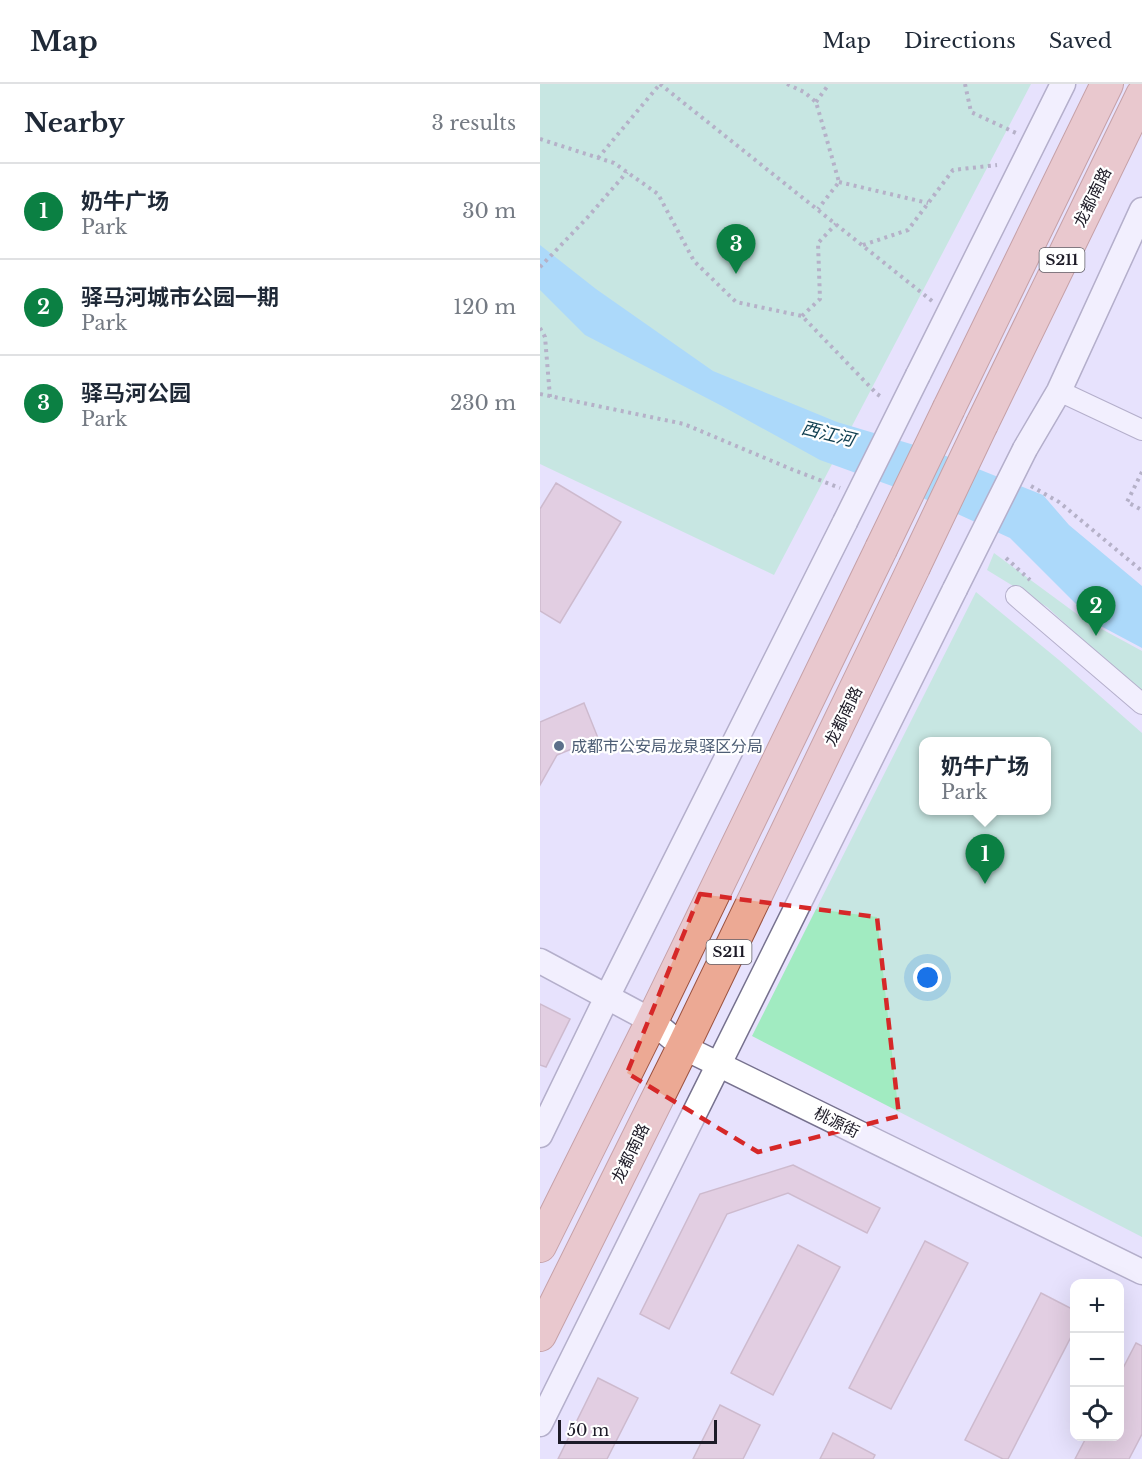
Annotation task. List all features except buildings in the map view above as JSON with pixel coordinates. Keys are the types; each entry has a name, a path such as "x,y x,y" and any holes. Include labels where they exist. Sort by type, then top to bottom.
{"main road":[{"name":"S211","path":"540,1246 652,1021 1107,84"},
{"name":"龙都南路","path":"540,1335 683,1047 1142,95"}],"street":[{"path":"540,1135 1063,84"},
{"path":"540,1424 1025,449 1059,391 1142,210"},
{"path":"1059,391 1142,430"},
{"path":"1017,596 1142,704"},
{"name":"桃源街","path":"540,961 652,1021 683,1047 1142,1272"}],"path":[{"path":"598,158 660,84 949,314"},
{"path":"787,84 804,92 816,102 839,182"},
{"path":"816,102 829,84"},
{"path":"965,84 971,112 1017,134"},
{"path":"540,139 614,164 658,194 693,261 736,302 802,316 877,394 887,400"},
{"path":"863,245 908,230 953,170 1000,165"},
{"path":"540,267 627,172"},
{"path":"818,210 839,182"},
{"path":"839,182 928,203"},
{"path":"802,316 820,299 818,243 836,224"},
{"path":"540,328 545,337 550,396"},
{"path":"540,394 684,424 844,489"},
{"path":"1142,472 1127,502 1142,510"},
{"path":"1028,484 1059,502 1142,571"}],"highlighted area":[{"path":"700,894 877,917 899,1116 758,1152 627,1073"}],"green space":[{"path":"540,84 1031,84 774,575 540,464"},
{"path":"994,553 1085,620 1142,651 1142,694 1047,607 987,570"},
{"path":"976,592 1059,660 1142,733 1142,1237 752,1036"}],"water":[{"name":"西江河","path":"540,245 596,289 713,371 837,422 931,450 1043,495 1069,525 1142,586 1142,648 1095,623 1010,538 914,494 820,460 585,335 540,290"}],"place":[{"name":"驿马河公园","path":"736,274"},
{"name":"驿马河城市公园一期","path":"1096,636"},
{"name":"成都市公安局龙泉驿区分局","path":"559,746"},
{"name":"奶牛广场","path":"985,884"}]}
